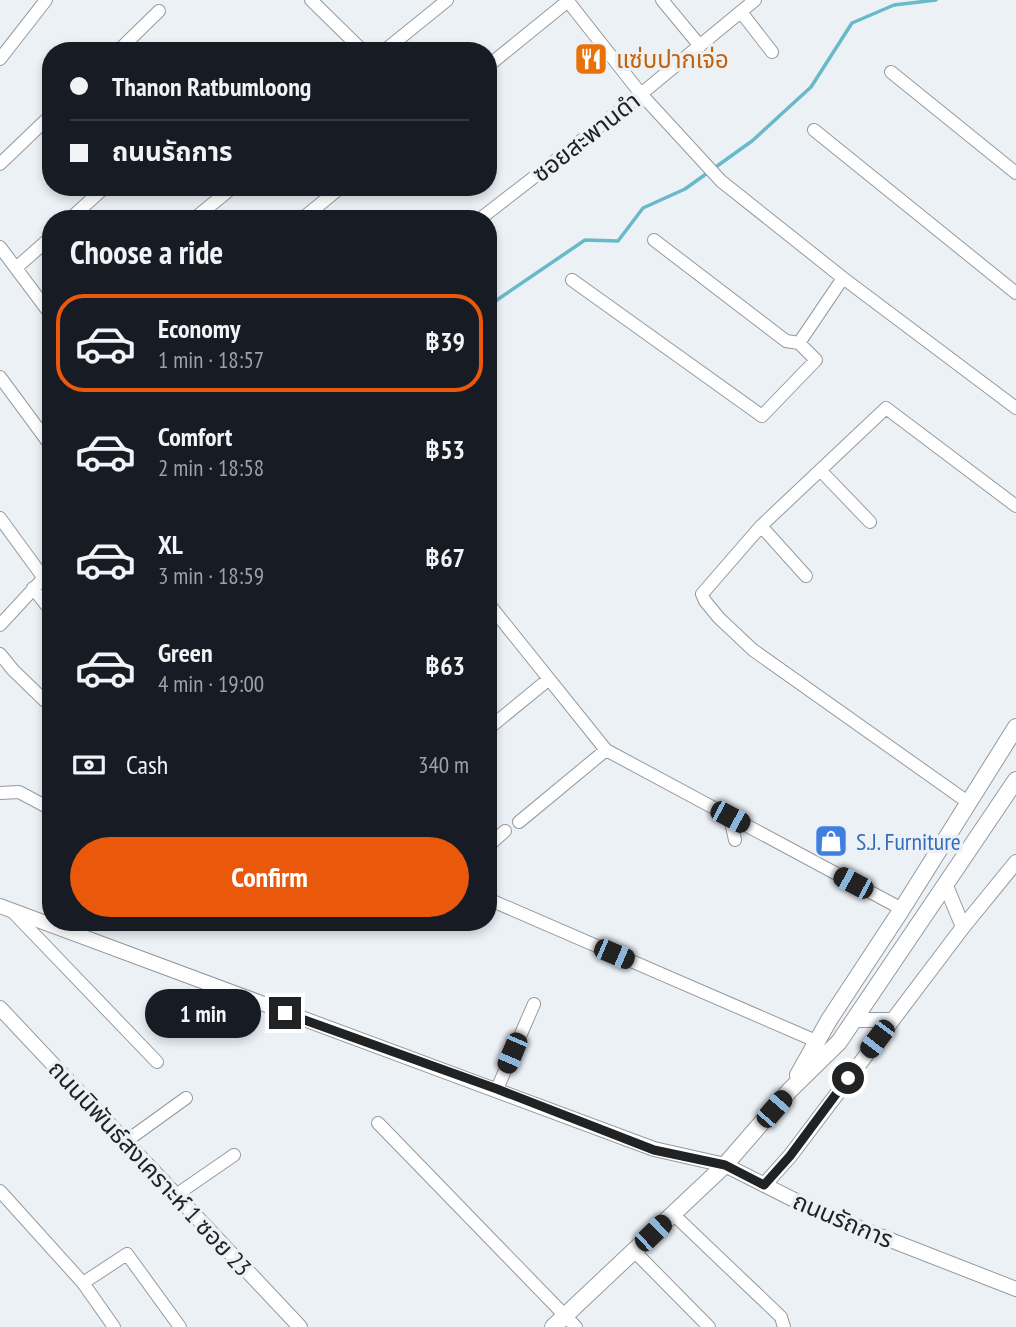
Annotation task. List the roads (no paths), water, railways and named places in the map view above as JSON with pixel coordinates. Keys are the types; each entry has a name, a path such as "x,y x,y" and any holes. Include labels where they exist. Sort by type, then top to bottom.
{"main road":[{"path":"790,1090 816,1041 1016,727"},
{"path":"553,1327 570,1321 634,1251 725,1165 790,1090 839,1042 1016,780"}],"street":[{"path":"0,59 46,0"},
{"path":"395,42 447,0"},
{"path":"662,0 700,46"},
{"name":"ซอยสะพานดำ","path":"492,210 641,94 755,0"},
{"path":"497,59 567,1 641,94 721,181 843,278 1016,408"},
{"path":"316,2 354,42"},
{"path":"127,42 159,11"},
{"path":"741,12 772,52"},
{"path":"891,72 1016,173"},
{"path":"0,164 42,124"},
{"path":"814,130 1016,293"},
{"path":"80,210 95,196"},
{"path":"205,210 222,196"},
{"path":"313,210 330,196"},
{"path":"572,280 762,416 816,360 799,343 786,341 654,240"},
{"path":"16,268 42,245"},
{"path":"0,247 42,303"},
{"path":"799,343 843,278"},
{"path":"0,377 42,434"},
{"path":"969,803 753,650 705,601 702,594 761,526 886,408 1016,506"},
{"path":"820,470 870,522"},
{"path":"0,518 42,568"},
{"path":"761,526 806,576"},
{"path":"0,625 42,579"},
{"path":"33,588 42,600"},
{"path":"497,618 606,750 902,909"},
{"path":"0,654 42,698"},
{"path":"497,722 549,679"},
{"path":"519,822 606,750"},
{"path":"0,793 19,792 42,804"},
{"path":"730,817 735,839"},
{"path":"497,838 505,831"},
{"path":"764,1185 790,1156 1016,862"},
{"path":"946,886 964,927"},
{"path":"497,903 816,1041"},
{"path":"5,908 157,1062"},
{"name":"ถนนรัถการ","path":"5,908 42,922"},
{"name":"ถนนรัถการ","path":"66,931 497,1089 654,1150 725,1165 816,1211 1016,1289"},
{"path":"497,1089 534,1004"},
{"name":"ถนนนิพันธ์สงเคราะห์ 1 ซอย 23","path":"0,1008 300,1327"},
{"path":"855,1020 892,1020"},
{"path":"125,1142 186,1098"},
{"path":"378,1123 570,1321"},
{"path":"176,1195 234,1154"},
{"path":"0,1191 83,1283 114,1327"},
{"path":"673,1214 781,1317 784,1327"},
{"path":"634,1251 709,1327"},
{"path":"83,1283 127,1254 180,1327"}],"waterway":[{"path":"497,300 585,240 618,241 643,208 685,189 752,141 811,87 852,23 894,5 936,0"}],"place":[{"name":"แซ่บปากเจ่อ","path":"591,59"},
{"name":"S.J. Furniture","path":"831,841"}]}
